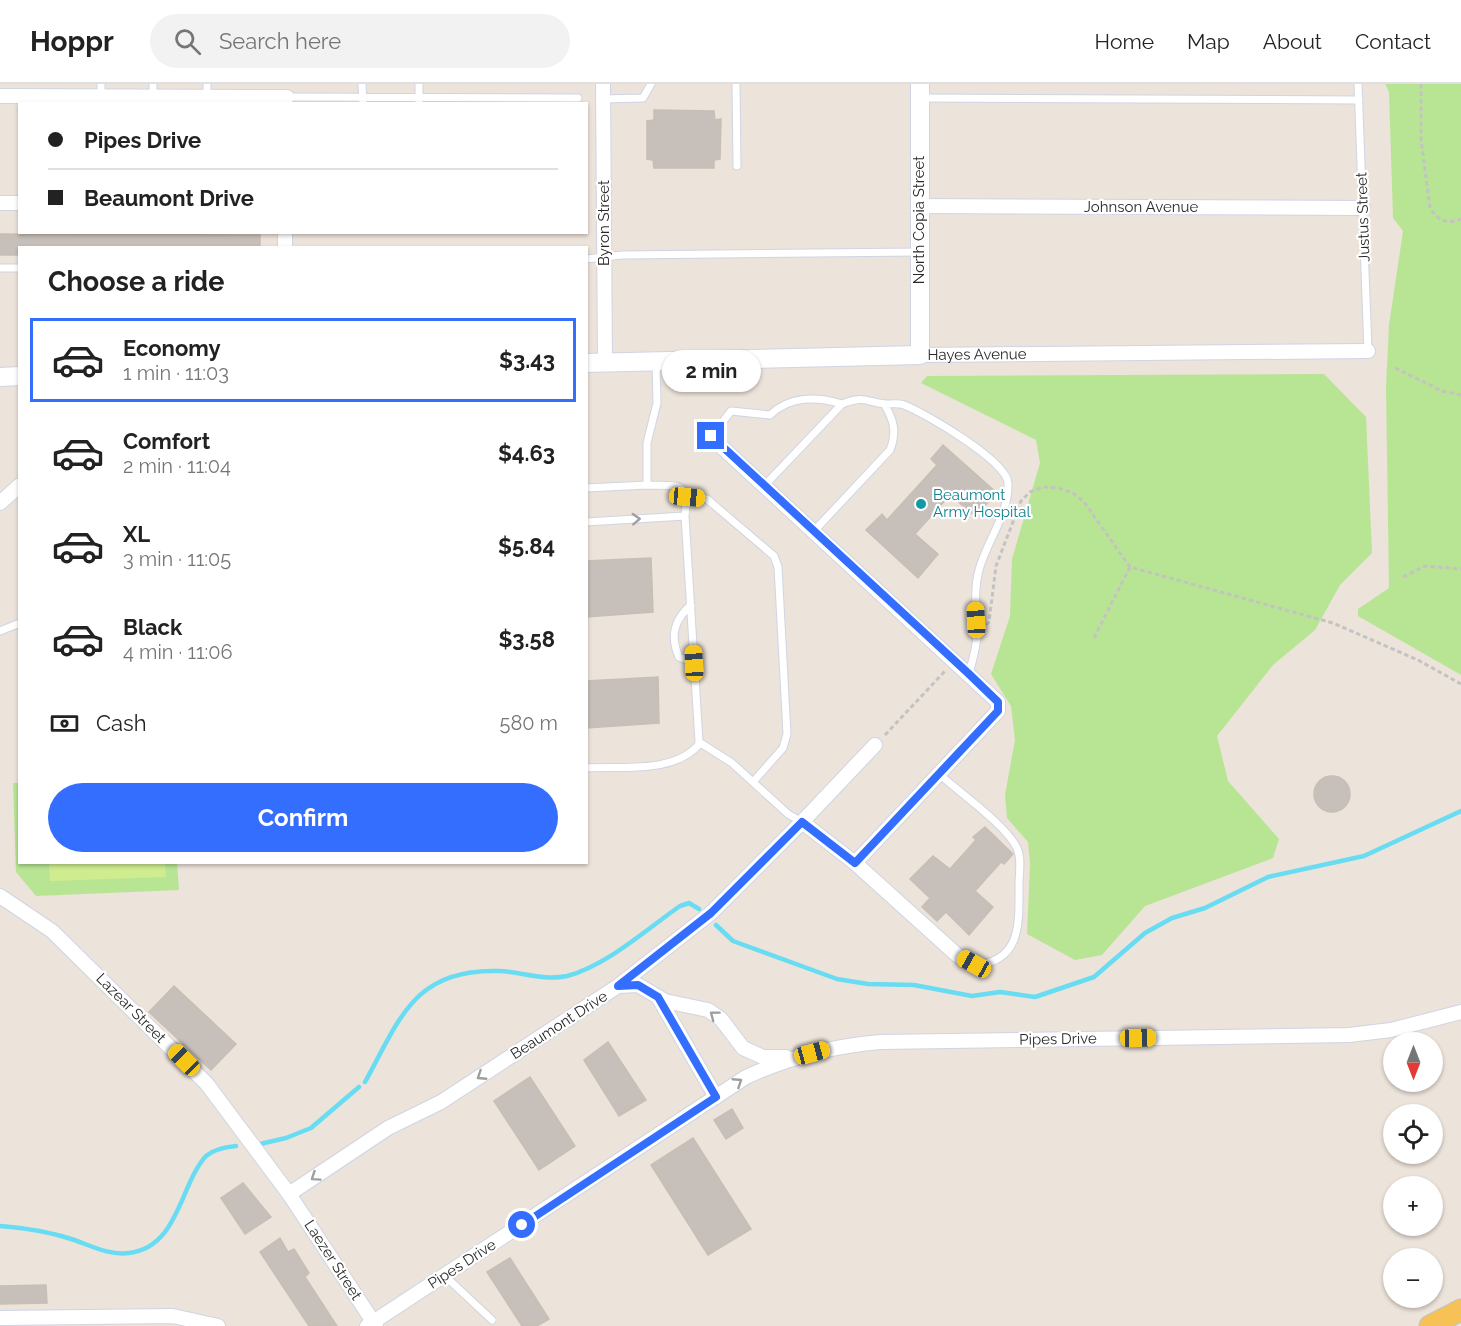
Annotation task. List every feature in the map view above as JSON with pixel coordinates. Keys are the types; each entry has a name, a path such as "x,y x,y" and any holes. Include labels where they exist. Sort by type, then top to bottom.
{"main road":[{"path":"1430,1326 1461,1310"}],"street":[{"name":"Byron Street","path":"603,84 605,363"},
{"path":"0,96 48,90 207,90 287,95"},
{"name":"North Copia Street","path":"920,91 920,355"},
{"path":"0,203 18,203"},
{"name":"Johnson Avenue","path":"919,206 1363,208"},
{"name":"Hayes Avenue","path":"588,363 920,355 1368,351"},
{"path":"0,377 18,376"},
{"path":"711,436 998,702 998,711 855,863"},
{"path":"0,502 18,487"},
{"name":"Beaumont Drive","path":"290,1194 388,1128 441,1102 618,986 711,913 875,745"},
{"path":"802,822 855,863 957,955 974,964"},
{"name":"Lazear Street","path":"3,903 52,931 199,1075 290,1194"},
{"name":"Pipes Drive","path":"618,986 638,985 665,1001 708,1010 721,1019 743,1048 763,1057 797,1057"},
{"path":"658,997 716,1097"},
{"name":"Pipes Drive","path":"372,1325 746,1077 797,1057 826,1049 881,1042 1349,1035 1413,1026 1461,1012"},
{"name":"Laezer Street","path":"290,1194 372,1325"},
{"path":"0,1318 166,1316 218,1326"}],"lane":[{"path":"362,84 362,100"},
{"path":"419,84 419,100"},
{"path":"603,99 643,98 651,84"},
{"path":"736,84 737,166"},
{"name":"Justus Street","path":"1358,84 1368,351"},
{"path":"920,91 1359,100"},
{"path":"287,95 362,100 525,101 578,98"},
{"path":"588,259 919,252"},
{"path":"0,268 18,268"},
{"path":"647,485 647,443 657,403 656,361"},
{"path":"764,486 842,404 859,398 884,404 902,404 961,436 1004,471 1008,481 998,529 980,568 975,603 977,636 969,674"},
{"path":"711,436 731,411 770,415 782,404 794,400 828,399 842,404"},
{"path":"814,531 890,450 894,440 894,427 884,404"},
{"path":"588,488 647,485 677,486 684,490 687,497 685,516 700,743 692,753 677,761 588,768"},
{"path":"687,497 707,499 774,556 778,567 787,734 783,748 753,782"},
{"path":"588,522 685,516"},
{"path":"691,605 678,617 675,627 676,650 679,657 694,663"},
{"path":"0,631 18,624"},
{"path":"700,743 732,763 788,814 802,822"},
{"path":"939,774 1004,831 1017,849 1019,904 1014,942 1004,956 991,964 974,964"},
{"path":"445,1276 492,1320"}],"path":[{"path":"1421,84 1420,139 1430,208 1436,217 1444,222 1461,219"},
{"path":"1395,368 1442,391 1461,395"},
{"path":"996,566 1021,501 1030,492 1043,487 1066,491 1084,502 1130,567 1333,623 1418,660 1461,684"},
{"path":"1403,577 1425,566 1461,569"},
{"path":"1094,638 1130,567"}],"green space":[{"path":"1385,84 1461,84 1461,675 1358,616 1358,609 1389,588 1386,387 1389,325 1403,231 1393,218 1389,92"},
{"path":"1324,374 1366,417 1372,553 1340,585 1315,630 1273,665 1217,736 1228,781 1279,839 1273,858 1145,906 1102,955 1075,960 1027,934 1030,864 1028,842 1007,818 1005,795 1015,740 1011,706 991,674 1010,616 1012,559 1040,463 1036,440 921,383 927,376"},
{"path":"13,783 18,783 18,864 177,864 179,890 36,896 16,872"},
{"path":"49,864 165,864 166,877 50,881"}],"building":[{"path":"654,110 714,111 715,120 721,119 720,159 714,160 714,168 654,168 653,160 647,159 647,121 654,120"},
{"path":"0,234 260,235 260,246 18,246 18,255 0,255"},
{"name":"Beaumont Army Hospital","path":"943,445 997,493 975,516 950,495 915,534 938,554 918,578 866,530 882,514 887,520 937,465 931,459"},
{"path":"651,558 653,612 588,617 588,561"},
{"path":"658,677 659,723 588,728 588,681"},
{"path":"1332,776 1345,781 1350,794 1345,807 1332,812 1319,807 1314,794 1319,781"},
{"path":"985,827 1013,854 1004,864 1001,862 975,891 993,907 969,935 946,912 937,921 922,907 930,898 910,879 933,856 950,869 976,840 973,837"},
{"path":"174,986 236,1044 211,1070 149,1012"},
{"path":"608,1042 646,1100 619,1116 584,1060"},
{"path":"530,1077 575,1146 539,1170 494,1101"},
{"path":"732,1109 743,1128 726,1139 714,1120"},
{"path":"693,1138 751,1229 708,1255 651,1165"},
{"path":"243,1183 271,1217 245,1234 221,1198"},
{"path":"280,1238 288,1252 294,1249 309,1273 305,1277 337,1326 309,1326 260,1252"},
{"path":"510,1258 549,1319 537,1326 522,1326 487,1272"},
{"path":"46,1285 47,1303 0,1304 0,1286"}],"waterway":[{"path":"716,925 733,941 837,979 868,984 914,985 972,996 1000,992 1035,997 1094,977 1145,933 1172,918 1205,908 1268,877 1364,856 1461,811"},
{"path":"365,1082 400,1018 428,988 447,978 470,972 499,971 541,977 567,976 611,956 680,906 689,903 699,909"},
{"path":"260,1144 286,1138 311,1128 359,1087"},
{"path":"0,1226 51,1233 113,1253 129,1253 146,1248 168,1227 197,1168 206,1156 216,1150 236,1146"}],"place":[{"name":"Beaumont Army Hospital","path":"921,504"}],"route":[{"path":"522,1225 716,1097 658,997 638,985 618,986 711,913 802,822 813,828 855,863 998,711 998,702 969,674 711,436"}]}
